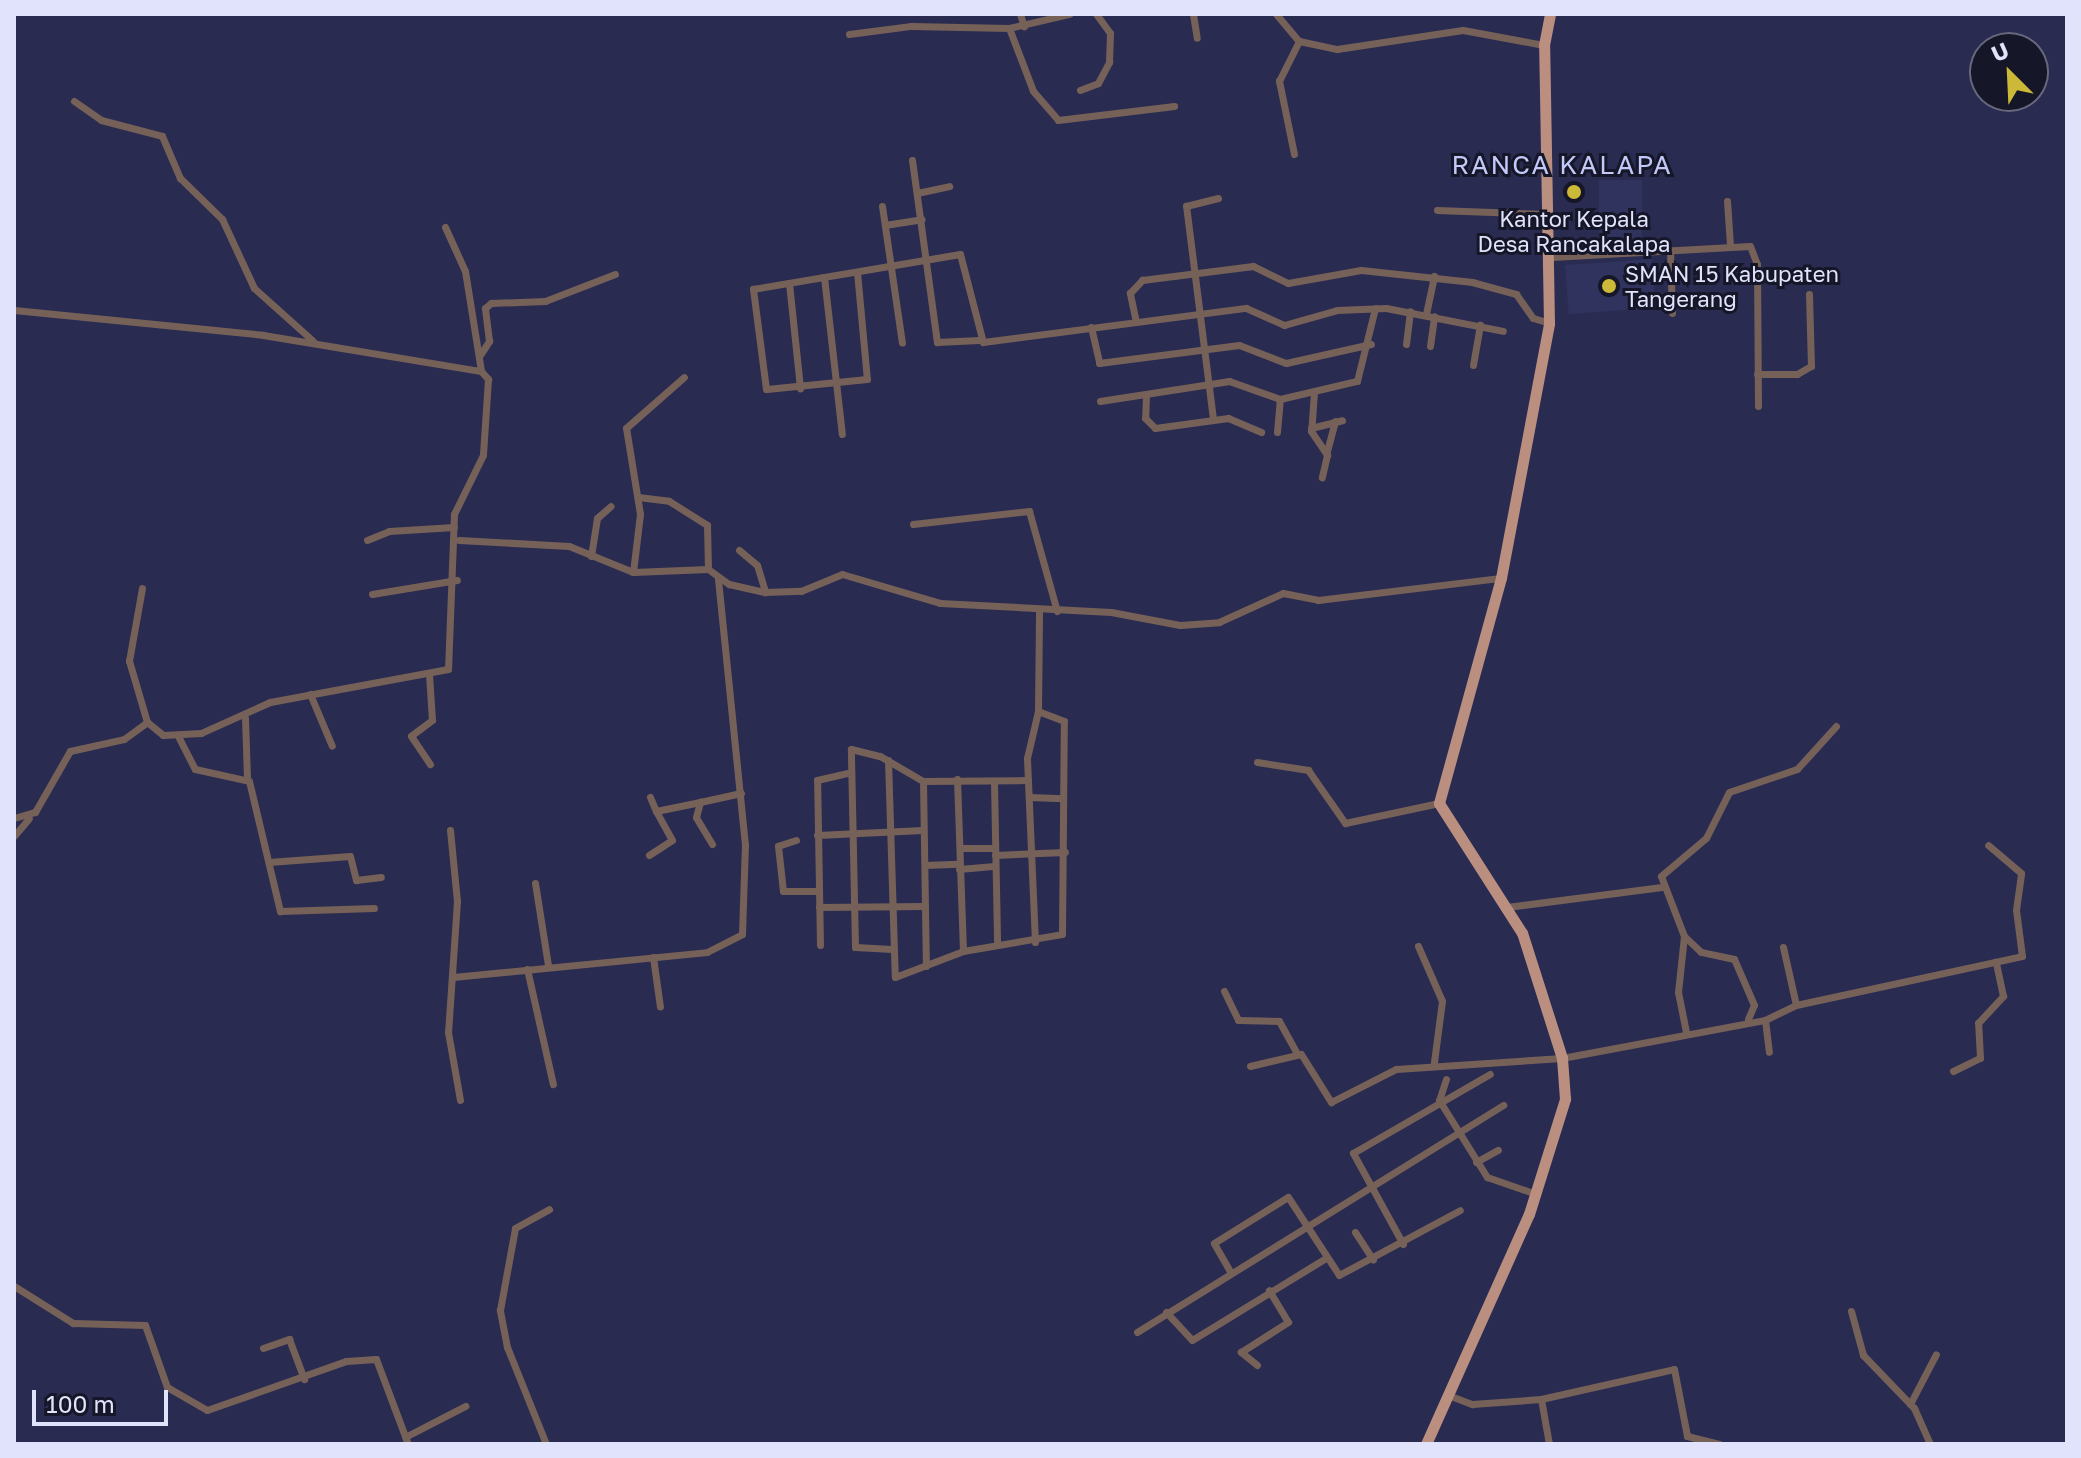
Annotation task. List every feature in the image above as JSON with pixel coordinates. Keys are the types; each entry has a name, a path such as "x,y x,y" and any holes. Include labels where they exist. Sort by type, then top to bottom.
{"main road":[{"path":"1426,1444 1536,1194 1565,1099 1562,1058 1534,961 1507,907 1439,803 1501,578 1549,323 1552,257 1544,45 1550,14"}],"street":[{"path":"1020,14 1024,26"},
{"path":"849,34 911,26 1009,28 1069,14"},
{"path":"1080,90 1098,83 1109,62 1110,33 1096,14"},
{"path":"1193,14 1197,38"},
{"path":"1276,14 1299,41 1385,46 1463,30 1544,45"},
{"path":"1009,28 1033,91 1058,120 1174,106"},
{"path":"1294,154 1279,81 1299,41"},
{"path":"74,101 101,120 162,136 180,178 222,219 254,288 319,345"},
{"path":"912,160 929,260 937,342 979,340 1246,308 1290,326 1337,310 1375,308 1410,311 1503,331"},
{"path":"917,193 949,186"},
{"path":"1213,419 1191,274 1186,206 1218,198"},
{"path":"1727,201 1730,245"},
{"path":"882,206 902,343"},
{"path":"1437,210 1550,214"},
{"path":"885,225 922,219"},
{"path":"142,588 129,661 147,722 157,733 178,736 245,718 261,704 429,674 452,663 459,540 454,527 458,500 483,455 490,387 481,371 465,271 445,227"},
{"path":"1552,257 1746,243 1756,255 1758,406"},
{"path":"1670,250 1672,313"},
{"path":"857,272 870,375 838,383 766,389 752,291 789,283 929,260 966,260 979,340"},
{"path":"1136,322 1134,285 1253,266 1288,283 1361,270 1434,276 1511,292 1533,318 1549,323"},
{"path":"480,355 489,341 485,308 491,303 545,301 615,274"},
{"path":"1430,346 1434,276"},
{"path":"824,277 842,434"},
{"path":"789,283 800,388"},
{"path":"1757,374 1797,374 1811,366 1809,294"},
{"path":"1100,401 1235,382 1280,399 1361,377 1371,344 1375,308"},
{"path":"14,310 319,345 481,371"},
{"path":"1406,344 1410,311"},
{"path":"1473,365 1480,325"},
{"path":"1091,327 1099,363 1246,346 1286,363 1371,344"},
{"path":"633,572 638,497 626,428 684,377"},
{"path":"1314,392 1311,428 1327,451"},
{"path":"1146,395 1145,418 1155,428 1213,419 1238,420 1261,432"},
{"path":"1277,432 1280,399"},
{"path":"1311,428 1338,421 1322,477"},
{"path":"638,497 669,501 707,525 708,569"},
{"path":"591,556 597,518 611,506"},
{"path":"913,524 1029,511 1057,611"},
{"path":"367,540 389,531 454,527"},
{"path":"459,540 553,543 633,572 708,569 718,577 765,592 801,591 842,574 940,603 1039,609 1196,625 1236,617 1283,593 1318,600 1501,578"},
{"path":"739,550 757,565 765,592"},
{"path":"453,977 548,965 707,952 742,934 741,793 718,577"},
{"path":"372,594 457,580"},
{"path":"1035,942 1028,780 1038,709 1039,609"},
{"path":"429,674 432,720 411,736 430,764"},
{"path":"310,694 332,746"},
{"path":"888,760 895,977 963,951 1035,942 1065,932 1064,721 1038,709"},
{"path":"245,718 247,779 283,913 374,908"},
{"path":"14,836 29,818 67,753 124,739 147,722"},
{"path":"1748,1019 1754,1005 1734,959 1701,952 1684,936 1662,887 1664,871 1706,838 1723,797 1797,769 1836,726"},
{"path":"178,736 195,769 247,779"},
{"path":"892,949 856,950 851,772 854,748 888,760 923,781 1028,780"},
{"path":"1257,762 1308,770 1345,823 1439,803"},
{"path":"820,945 817,780 851,772"},
{"path":"957,779 963,951"},
{"path":"923,781 926,966"},
{"path":"994,782 997,945"},
{"path":"656,811 741,793"},
{"path":"649,855 672,840 650,797"},
{"path":"1029,797 1063,798"},
{"path":"700,802 696,817 712,844"},
{"path":"14,818 29,818"},
{"path":"817,835 888,829 923,830"},
{"path":"450,830 453,977 448,1032 460,1100"},
{"path":"796,840 778,846 783,891 819,891"},
{"path":"1224,991 1238,1020 1279,1021 1328,1102 1390,1071 1434,1062 1562,1058 1748,1019 1765,1020 1796,1005 2027,954 2016,910 2023,880 1988,845"},
{"path":"960,848 1065,852"},
{"path":"269,862 350,856 356,880 381,877"},
{"path":"925,865 995,866"},
{"path":"535,883 548,965"},
{"path":"1507,907 1662,887"},
{"path":"819,907 925,906"},
{"path":"1684,936 1678,992 1686,1032"},
{"path":"1418,946 1442,1001 1434,1062"},
{"path":"1783,947 1796,1005"},
{"path":"653,957 660,1007"},
{"path":"1953,1071 1980,1058 1978,1023 2003,996 1996,962"},
{"path":"527,969 553,1084"},
{"path":"1765,1020 1769,1052"},
{"path":"1250,1066 1297,1053"},
{"path":"1403,1244 1369,1189 1353,1153 1439,1100 1490,1074"},
{"path":"1439,1100 1446,1079"},
{"path":"1439,1100 1476,1162 1493,1181 1536,1194"},
{"path":"1137,1332 1503,1105"},
{"path":"1476,1162 1498,1150"},
{"path":"1231,1273 1214,1243 1288,1197 1339,1275 1403,1244 1460,1210"},
{"path":"546,1444 507,1347 500,1310 515,1228 549,1209"},
{"path":"1355,1232 1373,1260"},
{"path":"1166,1312 1192,1340 1269,1290 1326,1258"},
{"path":"14,1286 73,1323 145,1325 167,1387 190,1407 207,1410 304,1379 346,1361 379,1360 406,1440 465,1406"},
{"path":"1257,1365 1241,1352 1288,1322 1269,1290"},
{"path":"1851,1311 1868,1363 1910,1404 1930,1444"},
{"path":"263,1348 289,1339 304,1379"},
{"path":"1910,1404 1936,1354"},
{"path":"1448,1395 1472,1404 1541,1399 1674,1369 1687,1436 1719,1444"},
{"path":"1541,1399 1549,1444"}],"shaded area":[{"path":"1599,180 1642,180 1642,251 1599,251"},
{"name":"SMAN 15 Kabupaten Tangerang","path":"1652,259 1655,308 1569,314 1565,265"}],"place":[{"name":"Kantor Kepala Desa Rancakalapa","path":"1574,192"},
{"name":"SMAN 15 Kabupaten Tangerang","path":"1609,286"}],"district":[{"name":"RANCA KALAPA","path":"1562,165"}]}
